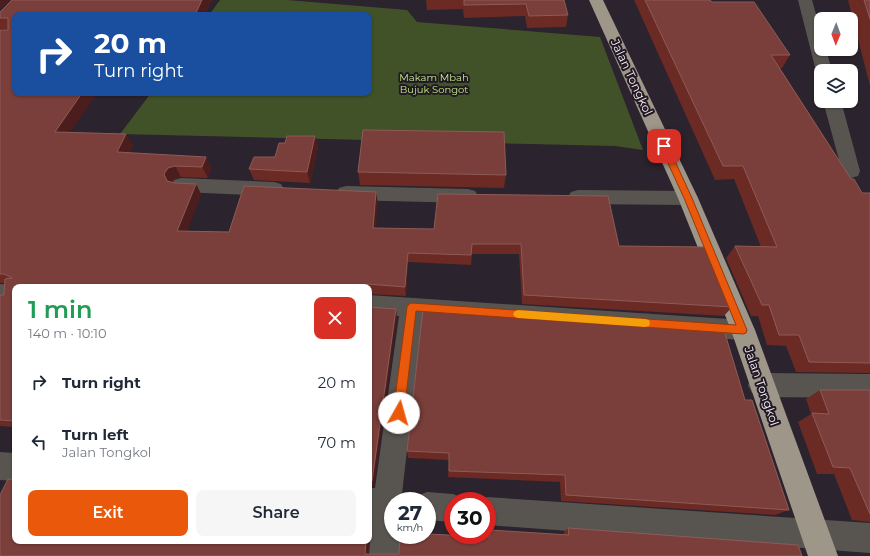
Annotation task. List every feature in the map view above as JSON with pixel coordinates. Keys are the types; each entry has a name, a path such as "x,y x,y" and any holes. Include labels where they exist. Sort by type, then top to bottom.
{"highway":[{"name":"Jalan Tongkol","path":"596,0 688,198 743,330 761,385 819,545"}],"street":[{"path":"805,0 822,64"},
{"path":"834,108 851,171"},
{"path":"181,185 290,190"},
{"path":"330,192 416,196 486,197"},
{"path":"563,197 688,198"},
{"path":"0,293 12,294"},
{"path":"372,305 743,330"},
{"path":"384,556 383,503 412,307"},
{"path":"761,385 870,386"},
{"path":"0,466 12,467"},
{"path":"496,512 819,545 870,538"}],"green space":[{"name":"Makam Mbah Bujuk Songot","path":"220,0 287,0 407,10 417,22 600,37 643,150 615,146 120,134 149,96 372,96 372,12 211,12"}],"building":[{"path":"12,0 202,0 196,12 12,12 12,96 80,96 55,132 126,134 117,152 206,157 202,167 175,166 168,168 164,174 167,181 196,184 177,231 229,232 244,186 376,192 373,228 434,229 438,194 608,196 619,246 707,247 732,307 524,295 521,244 472,244 471,255 408,253 405,287 372,284 12,284 12,421 0,420 0,295 4,295 5,279 12,278 4,274 0,274 0,30 8,30 8,18 0,18 0,12"},
{"path":"464,0 564,0 568,15 529,16 526,4 464,5"},
{"path":"645,0 754,2 790,55 771,55 851,179 854,179 862,193 870,193 870,363 809,362 799,335 779,335 769,305 762,305 735,246 777,247 743,166 723,166"},
{"path":"864,0 870,0 870,19"},
{"path":"363,130 504,132 506,175 358,172"},
{"path":"287,136 315,136 307,172 249,169 254,157 275,157 279,143 285,143"},
{"path":"372,307 396,309 372,481"},
{"path":"423,309 724,330 745,400 752,400 789,510 566,495 565,475 449,471 449,453 407,451"},
{"path":"820,390 870,390 870,514 850,468 833,467 812,413 829,414"},
{"path":"8,479 12,480 12,544 366,544 365,554 399,554 400,544 436,544 436,534 444,535 444,544 496,544 496,530 569,535 568,528 798,545 802,556 0,556 0,495"}],"slow traffic":[{"path":"518,314 645,323"}],"route":[{"path":"399,413 412,307 743,330 688,198 664,146"}]}
